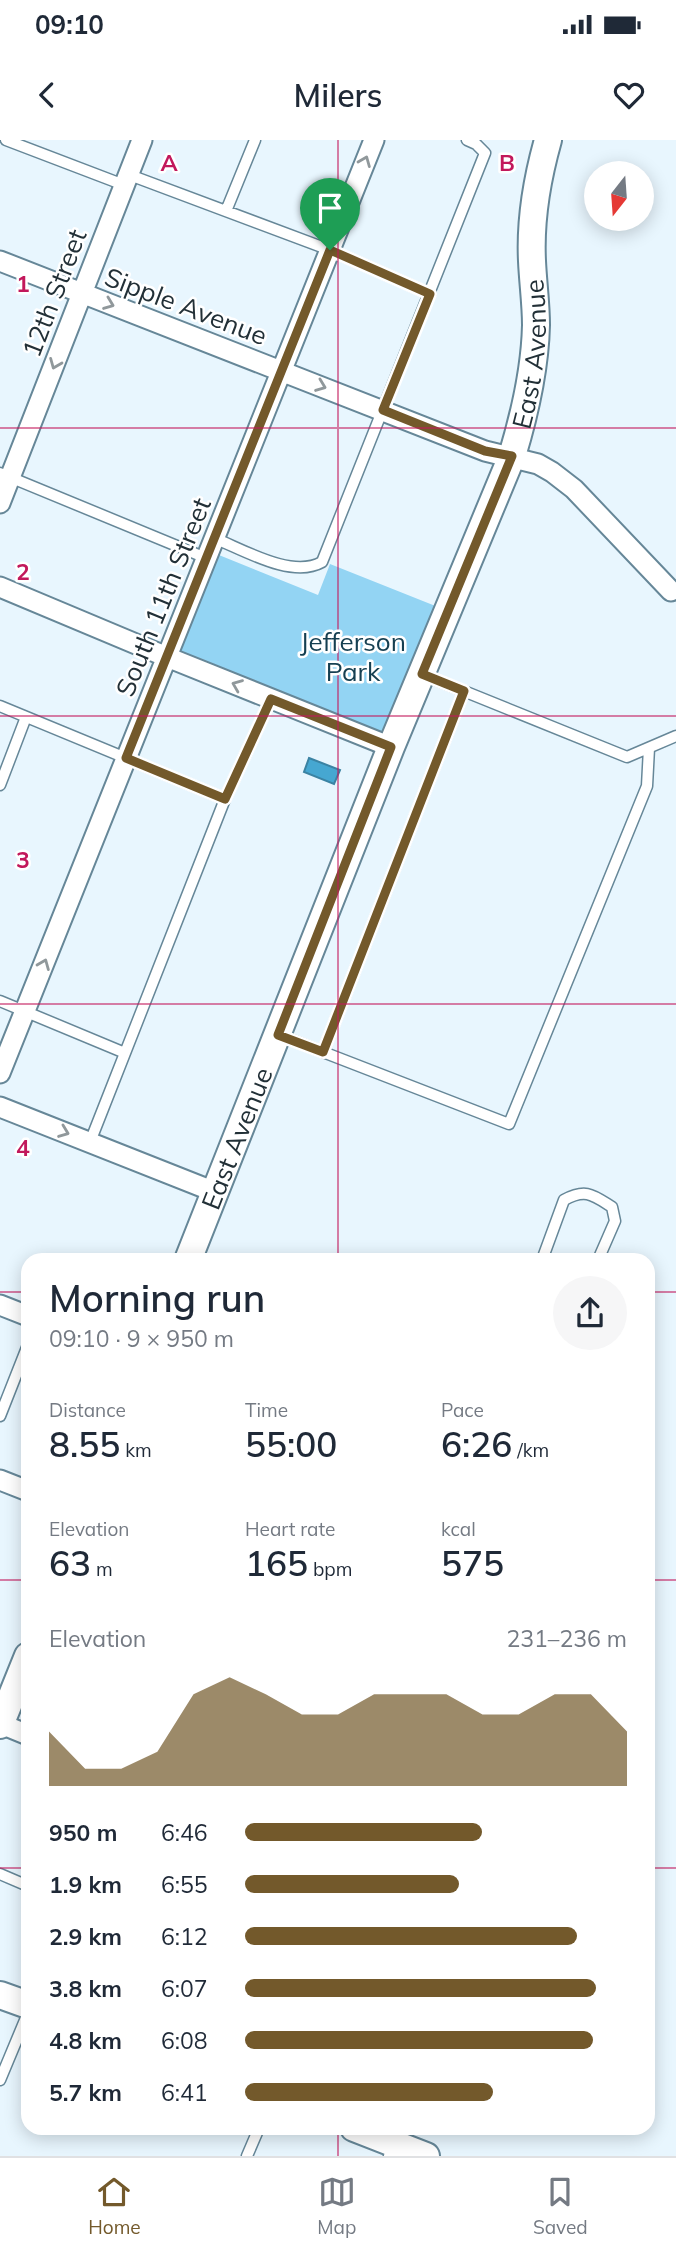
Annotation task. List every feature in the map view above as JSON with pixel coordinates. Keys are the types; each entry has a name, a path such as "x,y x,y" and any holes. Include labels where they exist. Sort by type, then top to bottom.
{"street":[{"name":"12th Street","path":"0,503 5,475 83,293 142,140"},
{"name":"South 11th Street","path":"0,1073 374,140"},
{"name":"East Avenue","path":"191,1253 391,747 512,456 524,417 533,367 536,302 532,235 537,185 548,140"},
{"name":"Sipple Avenue","path":"0,261 485,451 538,464 574,488 674,591"},
{"path":"0,587 391,747"},
{"path":"0,1107 215,1192"},
{"path":"0,1305 21,1313"},
{"path":"0,1480 21,1488"},
{"path":"21,1673 0,1725 21,1732"},
{"path":"0,1995 21,2002"},
{"path":"373,2135 425,2156"}],"lane":[{"path":"6,140 23,143 125,180 226,211 330,250 430,294"},
{"path":"226,211 255,140"},
{"path":"214,538 280,565 297,569 312,568 322,562 485,153 467,140"},
{"path":"5,475 206,558"},
{"path":"422,674 627,757 676,736"},
{"path":"323,1052 464,691"},
{"path":"90,1142 225,799 271,699"},
{"path":"0,706 225,799"},
{"path":"0,785 26,717"},
{"path":"278,1035 509,1124 648,786 649,748"},
{"path":"0,1002 125,1053"},
{"path":"545,1253 564,1200 578,1193 592,1194 612,1208 615,1221 601,1253"},
{"path":"0,1416 21,1363"},
{"path":"0,1874 21,1883"},
{"path":"0,2080 21,2030"},
{"path":"247,2156 256,2135"}],"green space":[{"name":"Jefferson Park","path":"209,551 318,595 330,564 448,611 391,747 167,657"}],"shaded area":[{"path":"309,758 340,770 334,784 304,772"}],"route":[{"path":"330,250 430,294 383,410 485,451 512,456 422,674 464,691 323,1052 278,1035 391,747 271,699 225,799 126,758 330,250"}]}
